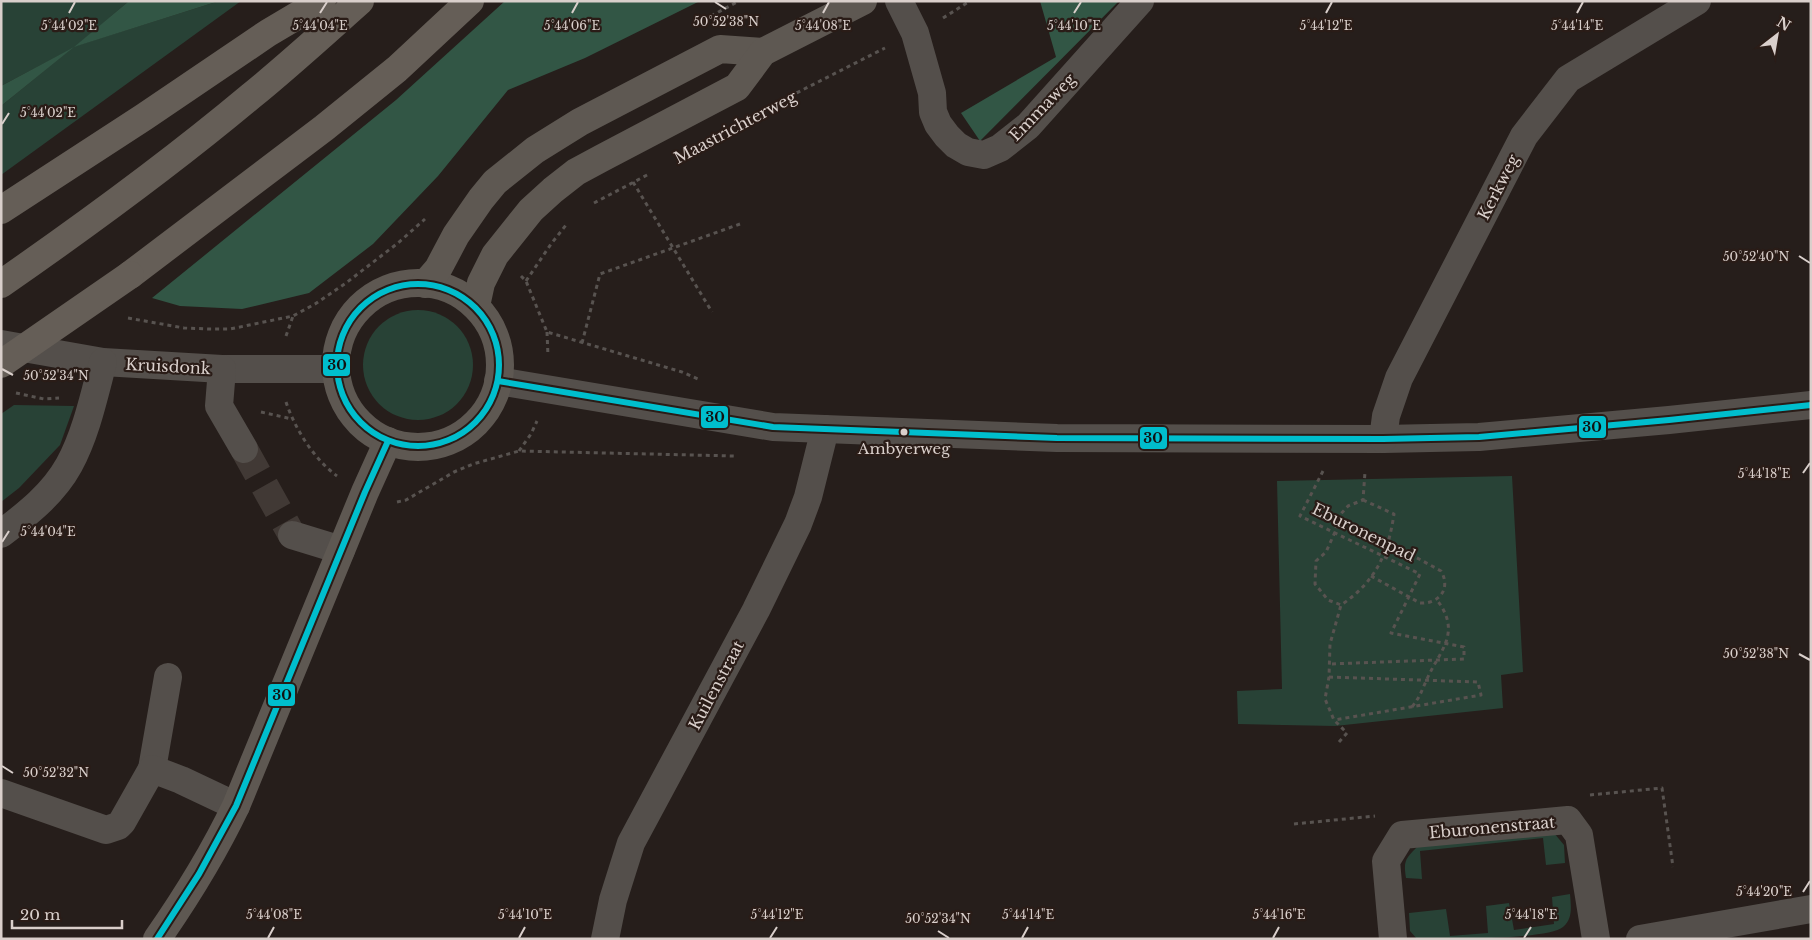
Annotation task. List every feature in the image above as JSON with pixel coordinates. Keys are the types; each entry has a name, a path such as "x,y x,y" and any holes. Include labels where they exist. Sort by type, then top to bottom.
{"highway":[{"path":"1,210 268,33 322,1"},
{"path":"1,284 46,253 179,154 251,96 360,1"},
{"path":"1,364 130,275 324,128 397,69 470,1"}],"main road":[{"path":"476,306 481,283 495,255 531,210 552,190 576,172 737,87 763,52 863,1"},
{"path":"425,284 438,268 456,235 481,199 495,182 535,150 566,130 720,49 763,52"},
{"path":"406,284 425,284 440,286 454,292 476,306 490,328 497,345 500,363 498,382 492,400 481,417 468,431 450,440 431,446 416,447 403,446 388,441 362,425 351,412 342,396 336,369 337,352 342,334 352,317 368,300 385,290 406,284"},
{"path":"157,939 186,898 216,848 236,806 365,492 388,441"}],"street":[{"name":"Emmaweg","path":"899,1 915,32 932,93 933,112 938,124 956,146 968,152 984,155 1000,148 1028,126 1140,1"},
{"name":"Kerkweg","path":"1376,439 1399,378 1524,136 1568,79 1697,1"},
{"name":"Kruisdonk","path":"1,344 104,362 222,369 336,369"},
{"path":"1,534 31,511 63,474 74,454 104,362"},
{"path":"222,369 219,406 244,449"},
{"path":"498,382 773,427 1057,438 1376,439 1479,437 1811,405"},
{"name":"Kuilenstraat","path":"605,939 613,900 632,843 756,610 798,524 808,497 825,429"},
{"path":"292,535 341,550"},
{"path":"1,793 106,830 118,826 152,769 168,677"},
{"path":"152,769 181,780 236,806"},
{"name":"Eburonenstraat","path":"1393,939 1386,861 1402,835 1568,820 1579,835 1596,939"},
{"path":"1640,939 1811,908"}],"path":[{"name":"Maastrichterweg","path":"756,114 938,21 970,1"},
{"path":"588,208 651,173"},
{"path":"633,182 712,312"},
{"path":"526,282 551,244 569,222"},
{"path":"582,343 600,274 740,224"},
{"path":"126,317 184,328 230,329 293,316 346,283 419,225 456,235"},
{"path":"495,255 514,268 526,282 547,332 682,372"},
{"path":"10,392 44,399 94,396"},
{"path":"219,406 292,419 328,470 365,492 396,502 406,500 454,472 473,464 519,451 738,456 773,427"},
{"name":"Eburonenpad","path":"1328,439 1327,462 1300,516 1420,574 1391,633 1464,647 1464,659 1330,664"},
{"path":"1363,500 1376,439"},
{"path":"1340,742 1347,733 1334,720 1325,699 1329,678 1330,644 1341,605 1358,594 1383,556 1394,514 1363,500 1348,506 1340,516 1326,552 1316,561 1315,584 1328,600 1341,605"},
{"path":"1371,576 1420,603 1429,604 1437,600 1443,592 1446,578 1441,571 1388,542"},
{"path":"1411,707 1421,694 1426,681 1444,651 1448,635 1448,621 1444,610 1437,600"},
{"path":"1329,678 1478,682 1481,695 1334,720"},
{"path":"1662,788 1673,867"}],"green space":[{"path":"1,1 129,1 76,46 219,1 241,1 1,175 1,106 71,49 1,86"},
{"path":"129,1 219,1 74,47"},
{"path":"505,1 700,1 585,58 508,90 438,176 373,244 309,293 242,309 180,306 152,298 396,100"},
{"path":"1040,1 1119,1 980,141 961,113 1056,57"},
{"path":"74,47 1,106 1,86"},
{"path":"418,310 439,314 457,326 469,344 473,365 469,386 457,404 439,416 418,420 397,416 379,404 367,386 363,365 367,344 379,326 397,314"},
{"path":"14,405 74,406 60,445 19,488 1,502 1,414"},
{"path":"1512,476 1523,672 1501,675 1503,708 1335,726 1238,724 1237,691 1282,689 1277,481"},
{"path":"1554,833 1564,845 1565,863 1546,865 1543,838 1420,851 1422,879 1406,878 1406,860 1419,845"},
{"path":"1570,894 1571,912 1568,920 1563,927 1553,931 1517,937 1417,939 1410,931 1409,913 1446,909 1450,936 1488,933 1486,906 1509,903 1514,930 1554,924 1552,897"}],"tunnel":[{"path":"244,449 292,535"}],"transit line":[{"name":"30","path":"426,284 442,287 456,293 476,307 486,320 496,341 499,365 496,389 486,410 476,423 463,433 442,443 410,446 394,443 380,437 366,428 355,417 340,389 337,357 340,341 346,327 355,313 366,302 394,287 426,284"},
{"name":"30","path":"498,381 773,427 1057,438 1383,439 1479,437 1811,405"},
{"name":"30","path":"157,939 199,874 236,806 365,492 388,441"}],"place":[{"name":"Ambyerweg","path":"904,432"}]}
